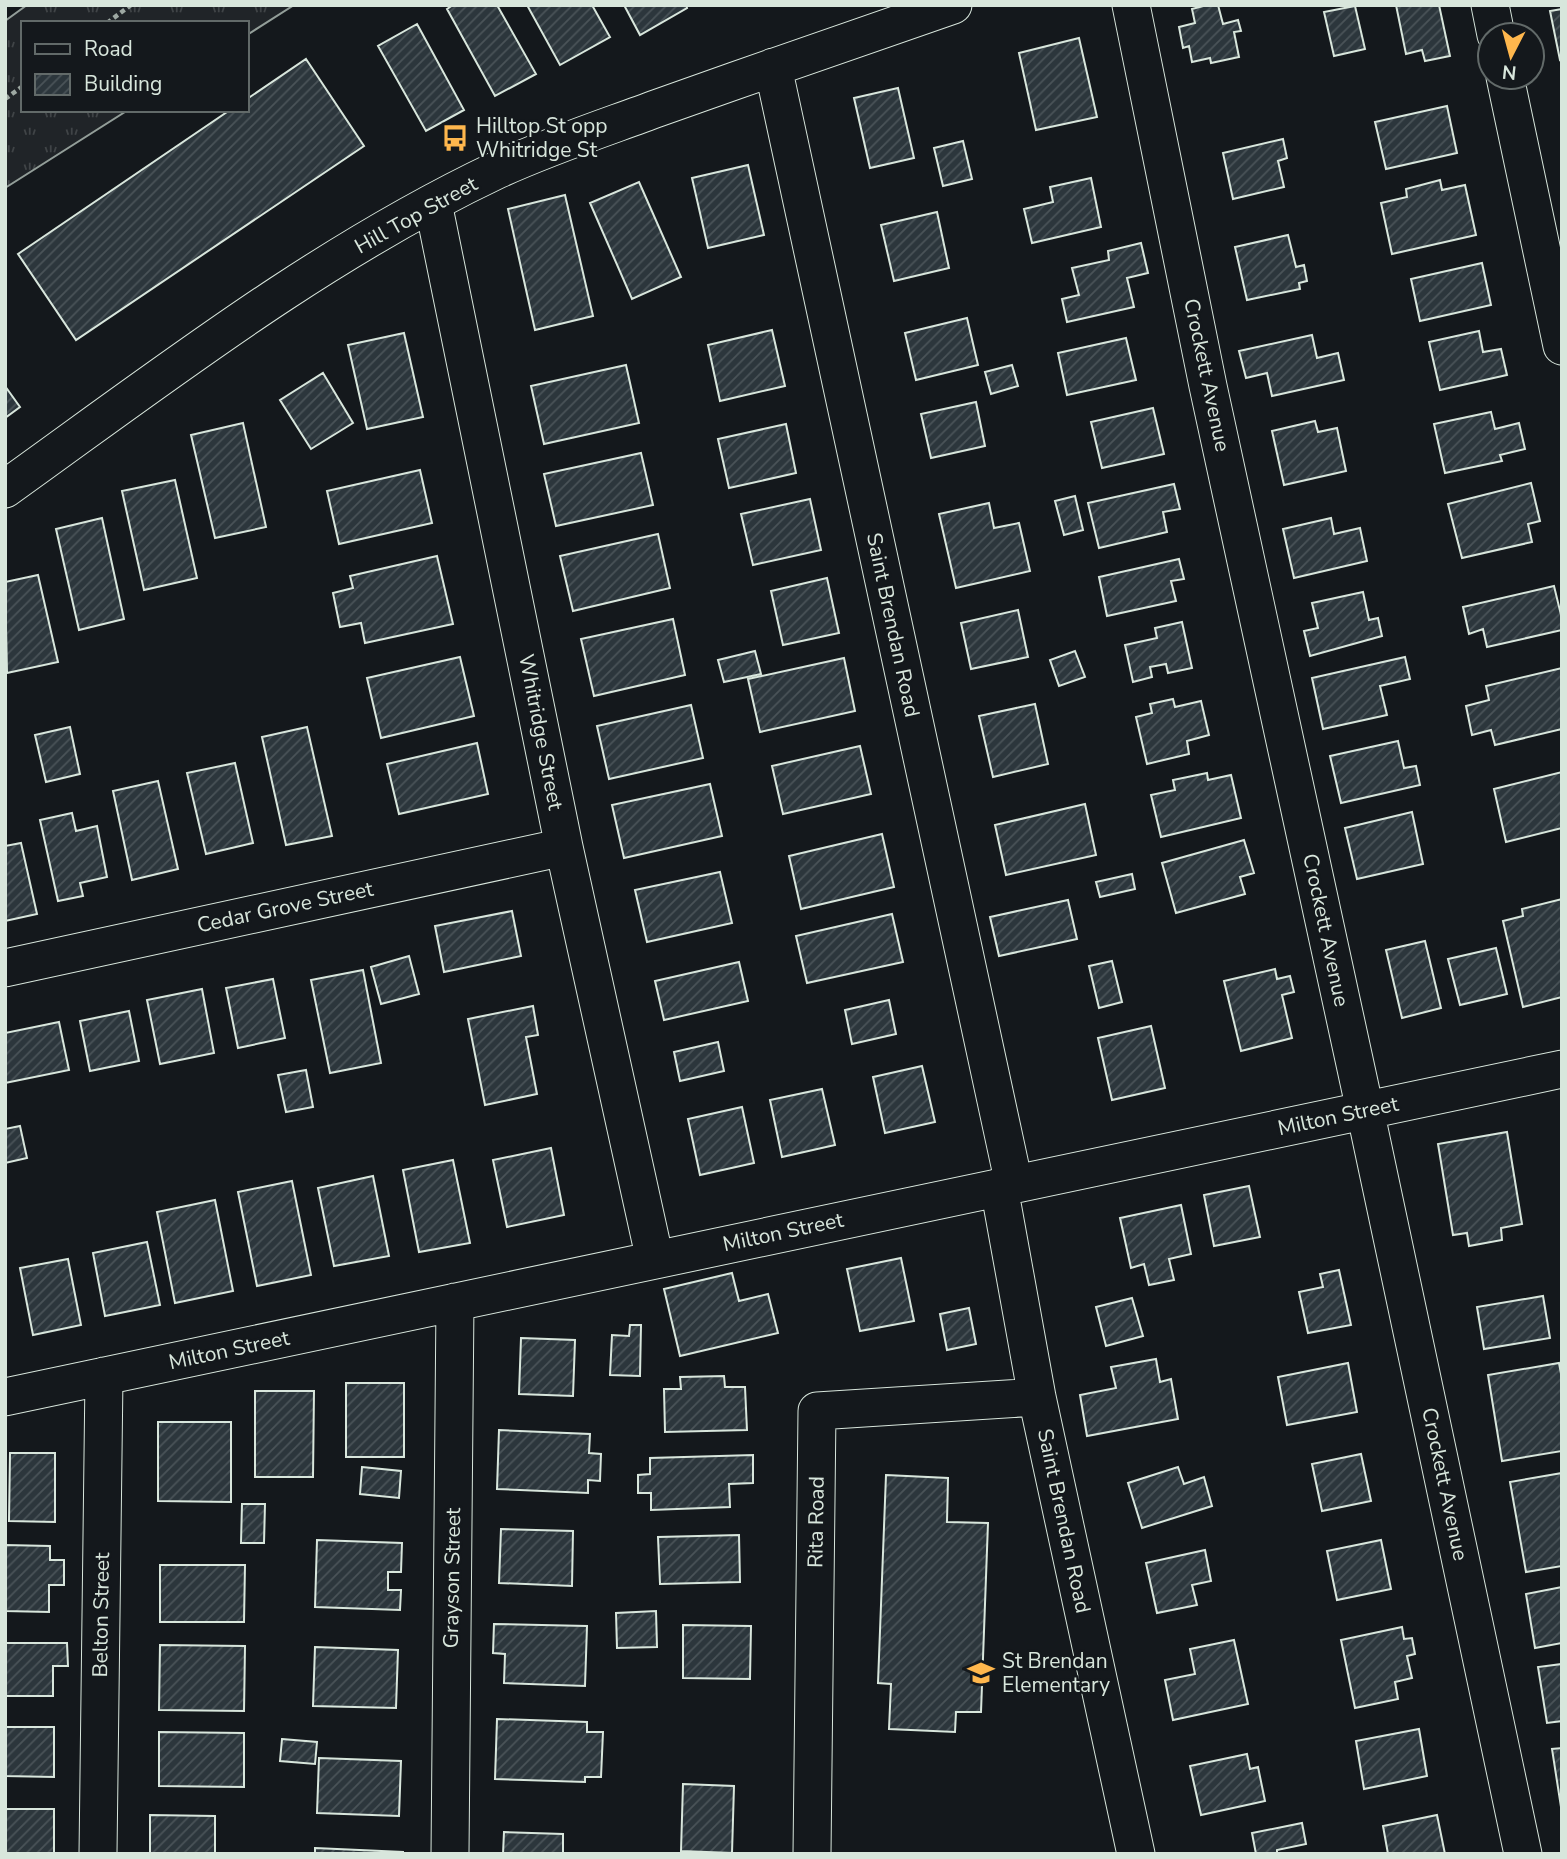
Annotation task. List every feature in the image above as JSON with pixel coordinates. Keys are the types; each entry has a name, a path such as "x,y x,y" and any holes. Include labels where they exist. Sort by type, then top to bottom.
{"street":[{"name":"Hill Top Street","path":"5,489 246,316 433,203 551,147 773,66 953,5"},
{"name":"Crockett Avenue","path":"1131,5 1208,386 1523,1854"},
{"name":"Saint Brendan Road","path":"773,66 1006,1186 1037,1397 1136,1854"},
{"path":"1508,91 1562,346"},
{"name":"Whitridge Street","path":"433,203 564,847 655,1260"},
{"name":"Cedar Grove Street","path":"5,968 564,847"},
{"name":"Milton Street","path":"5,1397 1562,1069"},
{"name":"Grayson Street","path":"450,1854 455,1302"},
{"name":"Belton Street","path":"98,1854 104,1376"},
{"name":"Rita Road","path":"812,1854 817,1411 1037,1397"}],"path":[{"path":"110,21 131,5"},
{"path":"5,99 21,87"}],"green space":[{"path":"27,5 294,5 248,34 248,21 21,21 21,112 125,112 5,188 5,21"}],"building":[{"path":"453,5 497,5 536,74 495,96 447,9"},
{"path":"527,5 592,5 610,37 560,65"},
{"path":"624,5 686,5 687,8 640,35"},
{"path":"1218,5 1223,24 1238,20 1241,31 1234,32 1239,57 1211,63 1210,58 1192,62 1189,46 1183,48 1179,27 1195,23 1192,9"},
{"path":"1396,5 1439,5 1450,56 1425,61 1422,50 1406,54"},
{"path":"1355,6 1365,49 1334,56 1324,12"},
{"path":"1562,9 1562,59 1560,60 1550,11"},
{"path":"417,24 464,110 426,131 378,46"},
{"path":"1079,38 1097,117 1036,130 1019,53"},
{"path":"306,59 364,146 76,340 18,254 227,112 248,112 248,98"},
{"path":"898,88 914,158 870,168 854,98"},
{"path":"1447,106 1457,153 1386,169 1375,122"},
{"path":"1283,139 1287,158 1278,161 1284,187 1233,199 1223,153"},
{"path":"963,141 972,179 943,186 934,148"},
{"path":"748,165 764,235 708,248 692,178"},
{"path":"1091,178 1101,227 1032,243 1024,209 1053,202 1050,187"},
{"path":"1440,180 1442,190 1465,185 1476,235 1392,254 1381,203 1407,197 1406,189"},
{"path":"639,182 681,277 632,299 590,203"},
{"path":"565,195 593,316 535,330 508,209"},
{"path":"937,212 949,268 894,281 881,225"},
{"path":"1288,235 1296,267 1304,265 1307,281 1299,283 1300,289 1247,300 1235,247"},
{"path":"1141,243 1148,273 1127,278 1134,307 1067,322 1062,299 1079,295 1072,268 1109,260 1108,251"},
{"path":"1482,263 1491,305 1420,321 1411,279"},
{"path":"967,318 978,365 916,380 905,333"},
{"path":"772,330 785,386 720,401 708,345"},
{"path":"1479,331 1483,352 1501,349 1507,375 1440,390 1429,342"},
{"path":"404,333 423,417 367,429 348,345"},
{"path":"1312,335 1317,358 1338,353 1344,380 1272,396 1267,373 1246,378 1239,351"},
{"path":"1126,338 1136,380 1067,395 1058,353"},
{"path":"626,365 639,423 544,444 531,386"},
{"path":"1012,365 1018,386 991,394 985,372"},
{"path":"323,373 353,423 311,449 280,400"},
{"path":"5,386 20,407 5,418"},
{"path":"976,402 985,446 931,458 921,414"},
{"path":"1153,408 1164,454 1102,468 1091,422"},
{"path":"1491,412 1495,429 1519,423 1525,449 1500,455 1502,461 1445,473 1434,424"},
{"path":"1315,421 1318,432 1337,428 1346,471 1284,485 1272,431"},
{"path":"243,423 266,527 215,538 191,435"},
{"path":"786,424 796,473 729,488 718,439"},
{"path":"641,453 653,505 556,526 544,474"},
{"path":"420,470 432,523 339,544 327,491"},
{"path":"175,480 197,578 144,590 122,491"},
{"path":"1531,483 1540,521 1528,524 1532,542 1462,558 1448,504"},
{"path":"1174,484 1180,509 1163,512 1167,532 1099,548 1088,503"},
{"path":"1075,496 1083,530 1064,535 1055,501"},
{"path":"810,499 821,550 753,565 741,514"},
{"path":"989,503 994,528 1019,523 1030,571 956,588 939,514"},
{"path":"102,518 124,619 79,630 56,529"},
{"path":"1331,518 1334,534 1360,528 1367,561 1294,578 1283,529"},
{"path":"658,534 670,588 573,611 560,556"},
{"path":"437,556 453,624 365,643 361,623 340,627 333,593 353,588 350,576"},
{"path":"1179,559 1184,579 1171,581 1176,601 1107,616 1099,577"},
{"path":"38,575 58,662 7,673 5,582"},
{"path":"827,578 839,633 783,645 771,591"},
{"path":"1554,586 1562,630 1487,647 1483,629 1469,634 1463,607"},
{"path":"1363,592 1369,620 1378,618 1382,636 1310,656 1304,631 1318,628 1312,603"},
{"path":"1018,610 1028,657 971,669 961,623"},
{"path":"673,619 685,675 594,696 581,639"},
{"path":"1182,622 1192,668 1168,673 1166,664 1150,667 1152,677 1133,682 1125,645 1157,638 1155,628"},
{"path":"755,651 761,674 724,682 718,660"},
{"path":"1075,651 1085,677 1059,686 1050,660"},
{"path":"460,657 474,716 381,738 367,678"},
{"path":"1405,657 1410,679 1380,686 1387,715 1323,729 1312,678"},
{"path":"844,658 855,711 760,732 748,679"},
{"path":"1562,668 1562,729 1495,745 1491,730 1472,735 1466,706 1489,700 1486,686"},
{"path":"1173,699 1175,707 1201,701 1209,735 1187,741 1189,754 1147,764 1136,717 1152,713 1150,704"},
{"path":"1035,704 1048,764 993,777 979,716"},
{"path":"691,705 703,758 609,779 597,726"},
{"path":"70,727 80,774 46,782 35,735"},
{"path":"307,727 332,836 286,845 262,737"},
{"path":"1398,741 1404,768 1416,766 1420,785 1341,803 1330,756"},
{"path":"477,743 488,794 399,814 387,764"},
{"path":"860,746 871,794 783,814 772,766"},
{"path":"235,763 253,843 206,854 187,773"},
{"path":"1562,772 1562,828 1506,842 1494,789"},
{"path":"1207,773 1208,780 1231,775 1241,818 1161,837 1151,795 1175,790 1173,780"},
{"path":"158,781 178,869 132,880 113,791"},
{"path":"710,784 722,836 624,858 612,805"},
{"path":"1085,804 1096,855 1006,875 995,825"},
{"path":"1412,812 1423,864 1357,879 1345,828"},
{"path":"72,813 76,831 97,826 107,877 80,883 83,896 58,901 40,820"},
{"path":"882,834 894,887 801,909 789,856"},
{"path":"1244,840 1254,873 1240,877 1245,894 1176,913 1162,863"},
{"path":"21,843 37,914 5,921 5,846"},
{"path":"720,872 732,923 647,942 635,890"},
{"path":"1132,874 1135,889 1100,897 1096,882"},
{"path":"1562,899 1562,997 1523,1007 1503,921 1523,916 1522,909"},
{"path":"1068,900 1077,939 999,956 990,917"},
{"path":"512,911 521,956 444,972 435,926"},
{"path":"892,914 903,962 807,983 796,936"},
{"path":"1425,941 1441,1008 1402,1018 1386,950"},
{"path":"1496,948 1507,994 1460,1005 1448,959"},
{"path":"409,956 419,994 381,1004 371,967"},
{"path":"1112,961 1122,1002 1099,1008 1089,966"},
{"path":"739,962 748,1001 664,1020 655,981"},
{"path":"1275,969 1277,979 1290,976 1294,992 1282,995 1292,1038 1241,1051 1224,981"},
{"path":"363,970 381,1063 330,1073 311,980"},
{"path":"273,979 285,1038 238,1048 226,988"},
{"path":"202,989 214,1053 160,1064 147,1000"},
{"path":"889,1000 896,1034 852,1044 845,1010"},
{"path":"533,1006 538,1035 526,1037 537,1094 485,1105 468,1019"},
{"path":"129,1011 139,1061 90,1071 80,1021"},
{"path":"59,1022 69,1070 5,1083 5,1033"},
{"path":"1151,1026 1165,1088 1112,1100 1098,1038"},
{"path":"718,1042 724,1071 680,1081 674,1052"},
{"path":"922,1066 935,1122 885,1133 873,1077"},
{"path":"306,1070 313,1107 286,1112 278,1075"},
{"path":"822,1089 835,1145 782,1157 770,1100"},
{"path":"742,1107 754,1163 700,1175 688,1119"},
{"path":"20,1126 27,1158 5,1163 5,1129"},
{"path":"1507,1132 1522,1224 1501,1228 1502,1240 1469,1246 1467,1233 1453,1235 1438,1144"},
{"path":"551,1148 564,1215 507,1227 493,1160"},
{"path":"453,1160 470,1243 419,1252 403,1170"},
{"path":"373,1176 389,1256 334,1266 318,1188"},
{"path":"292,1181 311,1275 257,1286 238,1192"},
{"path":"1249,1186 1260,1237 1214,1246 1204,1195"},
{"path":"215,1200 233,1291 175,1303 157,1212"},
{"path":"1181,1205 1191,1254 1169,1259 1174,1280 1149,1285 1144,1264 1131,1268 1120,1218"},
{"path":"147,1242 160,1305 105,1316 93,1253"},
{"path":"901,1258 914,1321 860,1331 847,1269"},
{"path":"68,1259 81,1325 33,1335 20,1268"},
{"path":"1339,1270 1351,1325 1308,1333 1299,1292 1323,1287 1320,1274"},
{"path":"732,1273 739,1301 768,1294 778,1333 680,1356 664,1289"},
{"path":"1543,1296 1550,1338 1484,1349 1477,1307"},
{"path":"1132,1298 1143,1336 1106,1346 1096,1307"},
{"path":"969,1308 976,1344 947,1350 940,1314"},
{"path":"630,1325 641,1325 640,1376 610,1375 612,1335 629,1336"},
{"path":"521,1338 575,1340 573,1396 519,1394"},
{"path":"1156,1359 1160,1382 1171,1379 1178,1419 1087,1436 1080,1395 1116,1388 1111,1367"},
{"path":"1348,1363 1357,1412 1287,1425 1278,1377"},
{"path":"1559,1363 1562,1379 1562,1451 1502,1461 1488,1375"},
{"path":"724,1376 725,1387 745,1387 747,1430 665,1432 664,1389 681,1389 680,1377"},
{"path":"346,1383 404,1383 404,1457 346,1457"},
{"path":"255,1391 314,1391 313,1477 255,1477"},
{"path":"158,1422 231,1422 231,1502 158,1501"},
{"path":"499,1430 590,1434 589,1453 601,1454 600,1481 588,1480 588,1493 497,1489"},
{"path":"10,1453 55,1453 55,1522 9,1521"},
{"path":"1361,1454 1371,1501 1322,1511 1312,1464"},
{"path":"753,1455 753,1483 729,1484 730,1507 651,1510 651,1493 638,1493 638,1475 650,1474 650,1458"},
{"path":"362,1467 401,1471 399,1498 360,1494"},
{"path":"1178,1467 1184,1484 1204,1477 1212,1506 1142,1528 1128,1483"},
{"path":"1562,1473 1562,1566 1526,1572 1510,1482"},
{"path":"886,1475 948,1478 947,1522 988,1523 981,1712 956,1712 955,1732 889,1729 891,1684 878,1683"},
{"path":"242,1504 265,1504 264,1543 241,1543"},
{"path":"501,1529 573,1531 572,1586 499,1583"},
{"path":"739,1535 740,1582 660,1584 658,1537"},
{"path":"317,1540 402,1543 401,1572 388,1572 388,1590 401,1590 400,1610 315,1607"},
{"path":"1381,1540 1391,1589 1337,1600 1327,1551"},
{"path":"5,1545 50,1546 50,1560 64,1560 64,1585 49,1585 49,1612 5,1611"},
{"path":"1205,1550 1211,1581 1192,1585 1197,1605 1157,1613 1146,1563"},
{"path":"160,1565 245,1565 244,1622 160,1622"},
{"path":"1562,1587 1562,1643 1535,1648 1526,1594"},
{"path":"656,1611 657,1647 617,1648 616,1613"},
{"path":"494,1624 587,1626 585,1686 504,1683 505,1654 493,1653"},
{"path":"683,1625 751,1626 750,1679 683,1678"},
{"path":"1402,1627 1404,1639 1412,1638 1415,1654 1407,1656 1412,1678 1395,1682 1398,1699 1355,1708 1341,1640"},
{"path":"1234,1640 1248,1704 1173,1720 1165,1680 1195,1674 1190,1649"},
{"path":"5,1643 67,1643 68,1666 53,1666 53,1696 5,1696"},
{"path":"160,1645 245,1646 244,1711 159,1710"},
{"path":"315,1647 398,1650 396,1708 313,1706"},
{"path":"1562,1664 1562,1721 1547,1723 1538,1667"},
{"path":"497,1719 587,1722 587,1732 603,1732 601,1777 585,1777 585,1782 495,1779"},
{"path":"5,1727 54,1727 54,1777 5,1776"},
{"path":"1419,1729 1427,1776 1364,1789 1356,1741"},
{"path":"159,1732 244,1733 244,1787 159,1786"},
{"path":"282,1739 317,1742 315,1764 280,1761"},
{"path":"1562,1748 1562,1807 1561,1807 1552,1749"},
{"path":"1247,1754 1250,1769 1258,1767 1265,1801 1201,1815 1190,1766"},
{"path":"319,1758 401,1761 399,1816 317,1813"},
{"path":"683,1784 734,1786 732,1853 681,1851"},
{"path":"5,1809 54,1809 54,1854 5,1854"},
{"path":"150,1815 215,1816 215,1854 150,1854"},
{"path":"1437,1815 1445,1854 1388,1854 1383,1826"},
{"path":"1302,1823 1306,1844 1277,1850 1277,1854 1256,1854 1252,1833"},
{"path":"504,1832 563,1834 563,1854 503,1854"},
{"path":"315,1848 403,1852 403,1854 315,1854"}],"place":[{"name":"Hilltop St opp Whitridge St","path":"455,138"},
{"name":"St Brendan Elementary","path":"981,1673"}]}
